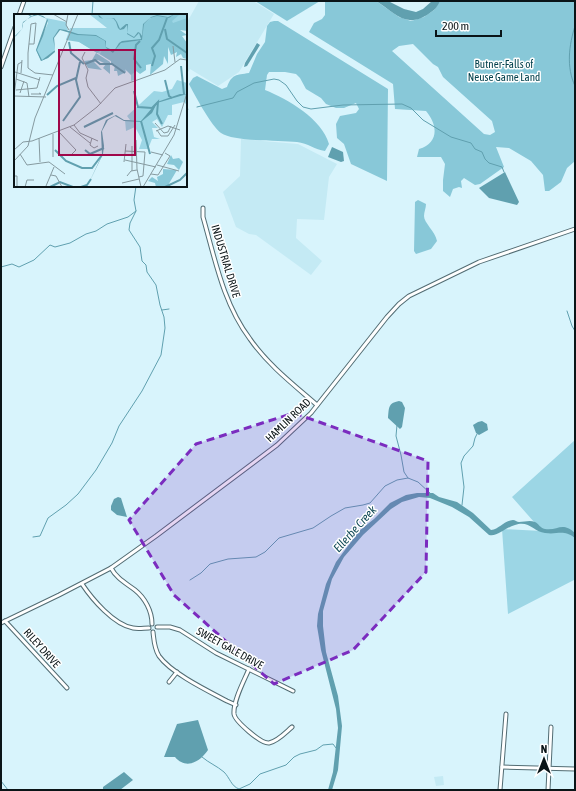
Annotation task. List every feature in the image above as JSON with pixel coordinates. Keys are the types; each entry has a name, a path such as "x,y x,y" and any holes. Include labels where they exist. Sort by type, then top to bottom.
{"street":[{"path":"19,14 24,1"},
{"path":"1,67 14,30"},
{"name":"INDUSTRIAL DRIVE","path":"203,208 203,217 224,290 231,308 245,332 272,365 317,405"},
{"name":"HAMLIN ROAD","path":"3,622 82,584 111,568 162,532 277,444 302,423 387,317 409,296 479,262 575,229"},
{"path":"111,568 118,578 137,591 151,613 152,624 149,628"},
{"path":"82,584 96,602 120,623 132,628 149,628 150,631 153,632 154,645 159,656 166,664 227,702 236,705"},
{"name":"RILEY DRIVE","path":"3,622 67,688"},
{"path":"152,624 157,627 153,632"},
{"name":"SWEET GALE DRIVE","path":"157,627 170,627 180,630 216,653 293,691"},
{"path":"249,669 241,686 236,705 234,715 237,720 264,743 269,743 276,740 292,727"},
{"path":"169,682 177,672"},
{"path":"500,790 506,714"},
{"path":"548,790 551,728"},
{"path":"502,767 575,769"}],"highlighted area":[{"path":"294,413 428,461 426,572 353,650 274,684 174,595 129,520 196,444"}],"shaded area":[{"path":"199,1 253,1 274,14 239,72 218,86 190,69 187,74 187,22"},
{"path":"376,1 388,1 404,9 416,12 423,9 432,1 440,1 429,14 419,19 412,20 394,14"},
{"path":"257,43 260,45 247,66 244,67 245,63"},
{"path":"241,139 298,144 337,164 329,177 324,220 297,219 296,238 322,261 311,275 256,235 249,234 236,227 223,192 240,176"},
{"path":"332,147 343,152 344,161 341,162 328,157"},
{"path":"505,172 519,202 517,205 489,198 479,188"},
{"path":"399,401 402,402 405,408 402,427 400,429 388,418 391,405"},
{"path":"482,421 487,424 488,430 479,435 476,433 473,425"},
{"path":"575,440 575,582 574,580 508,614 502,529 542,531 512,497"},
{"path":"433,493 439,497 457,502 473,513 491,530 504,523 514,520 519,522 531,521 545,529 563,527 571,529 575,533 575,538 564,533 541,532 524,524 515,525 496,535 489,535 469,517 452,507 430,498 419,497 402,502 391,509 363,535 344,557 332,579 323,611 326,652 338,696 342,726 338,770 332,790 328,790 333,772 338,728 336,709 321,650 317,626 318,614 326,584 336,562 359,531 390,503 406,495"},
{"path":"118,497 121,498 127,517 117,515 111,510 114,499"},
{"path":"198,720 208,750 205,754 197,761 188,764 179,761 175,757 164,757 177,724"},
{"path":"124,772 133,780 120,790 103,790 103,787"},
{"path":"443,776 444,785 436,786 434,777"}],"green space":[{"path":"255,1 320,1 287,21"},
{"name":"Butner-Falls of Neuse Game Land","path":"325,1 376,1 399,17 411,21 424,17 434,10 440,1 575,1 575,161 567,168 561,182 549,191 545,191 543,175 531,161 509,148 496,147 504,167 480,184 475,185 464,178 461,181 462,188 459,187 453,189 450,197 443,191 445,164 441,157 417,157 419,149 426,146 433,138 434,128 430,116 426,111 395,109 393,84 309,32 314,23 322,19 325,15","holes":["413,44 438,67 443,77 492,121 495,132 490,135 484,134 392,51 399,46"]},
{"path":"278,21 388,89 387,181 351,164 344,144 337,138 336,124 340,116 356,113 359,109 356,103 344,108 336,108 326,104 321,98 306,89 296,74 269,72 267,75 265,90 294,104 312,118 325,135 329,144 325,151 297,142 236,138 227,136 217,130 189,84 193,78 197,76 222,89 227,87 233,77 249,73 257,54 265,42 267,26 270,22"},
{"path":"418,200 426,204 424,219 437,241 431,249 416,254 414,251 415,202"}],"waterway":[{"path":"92,14 93,1"},
{"path":"575,26 569,56 570,71 575,86"},
{"path":"197,107 233,98 237,92 254,83 274,79 279,80 286,85 303,107 311,109 343,105 402,104 411,108 423,120 451,137 471,143 475,149 482,152 485,159 489,163 502,167 504,172"},
{"path":"33,537 40,536 48,518 78,494 96,470 112,443 119,426 142,391 161,355 165,328 164,317 156,285 147,272 146,265 142,261 140,247 129,230 130,223 136,211 134,200 136,187"},
{"path":"1,267 12,264 19,267 34,260 50,245 55,247 70,243 86,234 96,231 107,224 128,217 136,211"},
{"path":"162,310 169,309"},
{"path":"567,311 575,331"},
{"path":"397,425 396,436 404,472 408,478"},
{"path":"462,505 464,487 461,463 464,456 473,446 477,434"},
{"name":"Ellerbe Creek","path":"190,580 201,573 210,564 228,559 256,557 265,552 279,538 313,528 345,508 370,503 385,486 397,480 408,478 418,482 430,493"},
{"path":"202,757 224,772 232,784 239,789 250,784 260,774 286,765 294,757 300,754 316,750 323,745 333,744 336,748"},
{"path":"1,781 8,790"}]}
